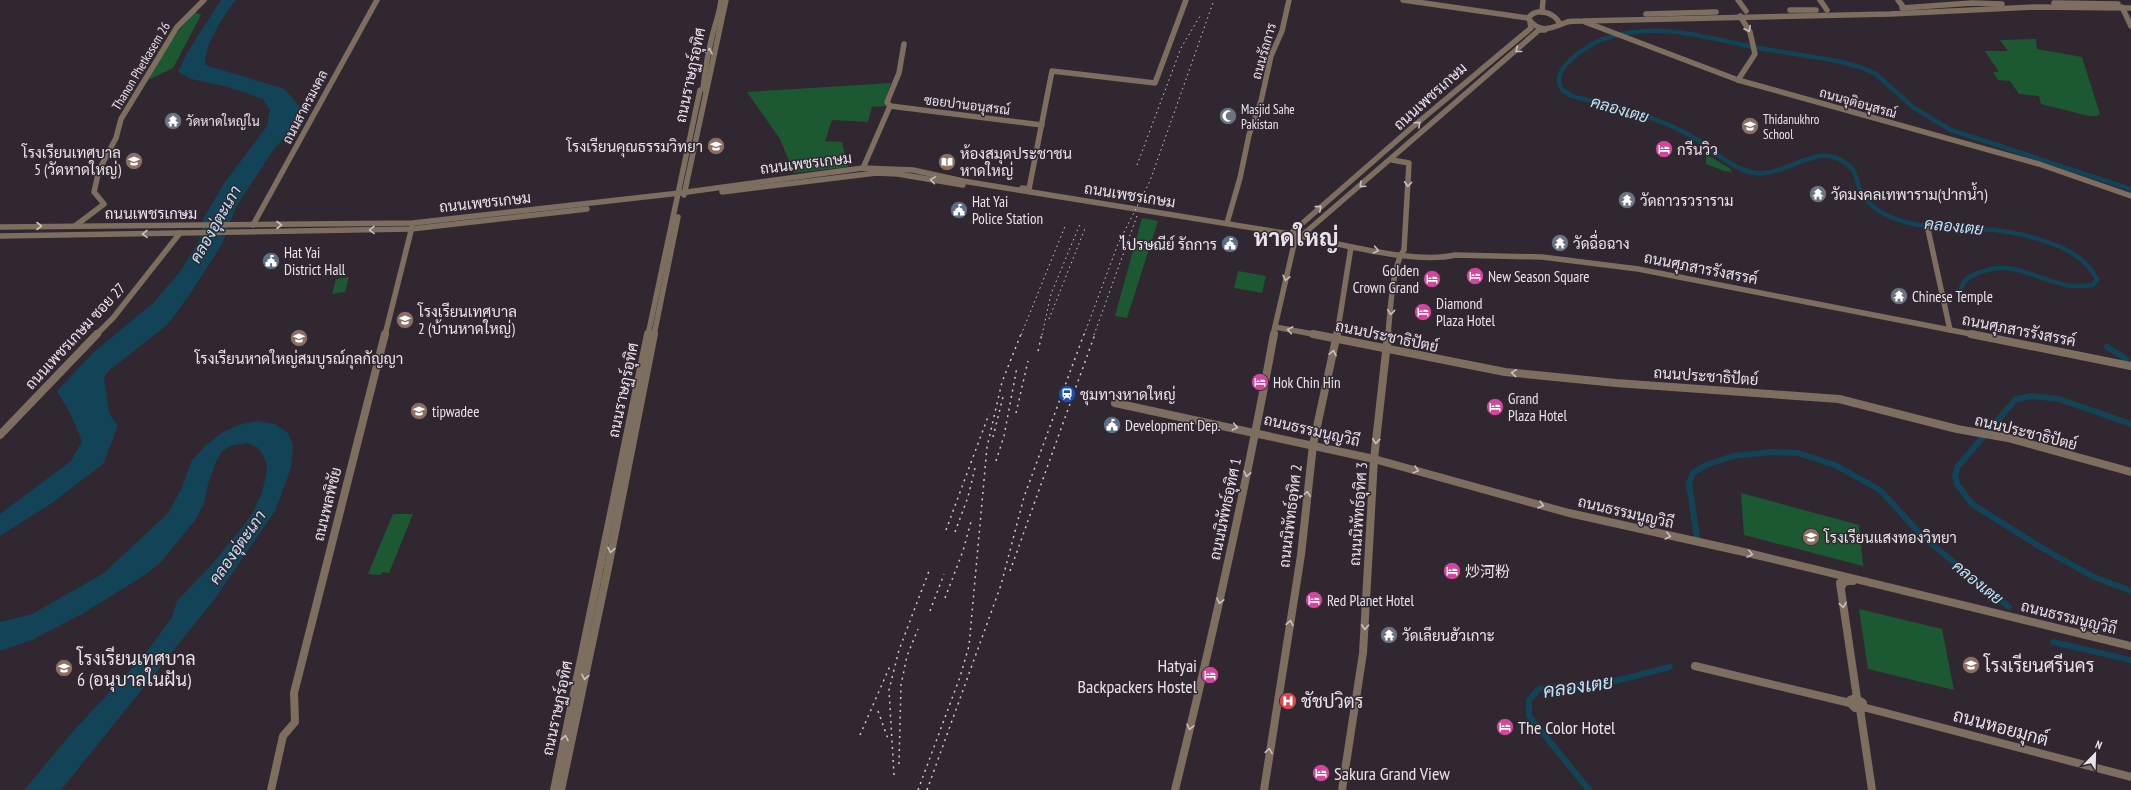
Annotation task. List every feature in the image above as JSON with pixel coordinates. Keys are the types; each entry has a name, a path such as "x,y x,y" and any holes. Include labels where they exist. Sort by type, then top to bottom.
{"street":[{"name":"Thanon Phetkasem 26","path":"75,226 104,204 94,192 99,170 116,138 121,119 169,39 186,17 204,0"},
{"name":"ถนนสาครมงคล","path":"253,225 332,79 377,0"},
{"name":"ถนนราษฏร์อุทิศ","path":"700,106 707,88 709,71 707,58 716,20 720,13 721,0"},
{"name":"ถนนราษฏร์อุทิศ","path":"554,790 586,658 657,309 669,231 682,195 700,106 726,0"},
{"path":"965,184 1029,189 1052,71 1155,83 1186,0"},
{"name":"ถนนรัถการ","path":"1227,226 1240,178 1249,135 1262,97 1271,56 1282,30 1289,0"},
{"path":"1403,0 1529,20 1538,27 1549,29"},
{"path":"1542,12 1543,0"},
{"path":"1738,0 1746,12"},
{"path":"1820,0 1827,10"},
{"path":"1898,0 1904,8"},
{"path":"1529,20 1533,13 1542,12 1564,18 1656,14 1904,8 1944,2 2131,4"},
{"path":"1944,2 1949,10"},
{"path":"2119,4 2123,8 2131,26"},
{"path":"1553,15 1559,19 1560,24 1583,21 1809,14 1890,14 1949,10 2040,7 2131,8"},
{"path":"1805,10 1809,14"},
{"path":"1656,14 1660,19"},
{"path":"1738,80 1755,54 1748,27 1740,16"},
{"name":"ถนนเพชรเกษม","path":"1295,237 1476,72 1531,28 1529,20"},
{"name":"ถนนจุติอนุสรณ์","path":"1583,21 1626,39 1738,80 2039,164 2131,196"},
{"name":"ถนนเพชรเกษม","path":"682,195 863,168 900,172 965,184 1295,237 1392,160 1539,30 1556,28 1560,24"},
{"path":"863,168 890,106 887,102 899,73 904,44"},
{"name":"ซอยปานอนุสรณ์","path":"890,106 1042,125"},
{"name":"ถนนนิพัทธ์อุทิศ 3","path":"1342,790 1363,652 1374,459 1394,281 1400,255 1404,250 1409,163 1392,160"},
{"name":"ถนนเพชรเกษม","path":"3,236 234,233 412,226 861,174 900,172"},
{"path":"1168,212 1227,226 1295,237"},
{"name":"ถนนเพชรเกษม","path":"0,226 412,226"},
{"path":"3,236 4,232 14,226"},
{"name":"ถนนพลพิชัย","path":"271,790 283,736 295,722 294,693 412,226"},
{"path":"1928,228 1950,330"},
{"name":"ถนนเพชรเกษม ซอย 27","path":"0,435 113,318 182,233"},
{"name":"ถนนศุภสารรังสรรค์","path":"1295,237 1400,255 1443,258 1455,255 1542,258 1638,269 2131,366"},
{"name":"ถนนนิพัทธ์อุทิศ 1","path":"1175,790 1217,617 1256,432 1275,327 1295,237"},
{"name":"ถนนนิพัทธ์อุทิศ 2","path":"1264,790 1301,555 1313,445 1336,339 1351,247"},
{"name":"ถนนประชาธิปัตย์","path":"1275,327 1498,371 1616,383 1839,399 1992,436 2131,472"},
{"name":"ถนนธรรมนูญวิถี","path":"1115,403 1256,432 1374,459 1569,513 1744,552 2131,646"},
{"path":"1838,575 1848,635 1854,701"},
{"name":"ถนนธรรมนูญวิถี","path":"1841,587 1845,582 1851,581 2131,650"},
{"path":"561,790 586,658"},
{"path":"1695,666 1854,701 1861,701 1872,790"},
{"name":"ถนนหอยมุกต์","path":"1862,708 2131,778"}],"green space":[{"path":"195,12 201,15 173,68 148,80 175,36"},
{"path":"2036,39 2037,49 2082,57 2100,114 2097,116 2089,116 2041,104 2039,96 2019,94 2010,81 1998,80 1993,72 1999,72 1985,51 2008,51 2000,40"},
{"path":"891,83 884,103 887,106 872,107 868,122 832,120 825,141 842,142 848,167 794,173 780,139 747,92"},
{"path":"1706,154 1729,168 1732,172 1724,171 1706,164"},
{"path":"1142,218 1158,221 1127,318 1115,316"},
{"path":"1238,271 1266,276 1262,293 1234,288"},
{"path":"349,277 345,292 332,294 336,279"},
{"path":"1741,493 1859,525 1863,566 1744,535"},
{"path":"393,514 413,514 389,573 382,572 381,575 368,574"},
{"path":"1859,609 1942,629 1954,690 1868,669"}],"water":[{"name":"คลองอุ่ตะเภา","path":"221,0 236,0 226,13 211,40 205,65 285,89 299,106 298,123 274,149 236,207 222,244 190,294 168,324 110,370 104,377 109,413 118,426 103,464 52,503 0,536 0,514 71,461 82,441 70,413 57,391 94,352 153,303 180,272 199,241 203,219 225,182 267,126 270,110 263,99 228,87 191,79 178,72 188,51"},
{"name":"คลองอุ่ตะเภา","path":"257,421 275,424 288,433 293,445 291,468 275,511 214,600 61,790 24,790 76,728 144,655 172,617 177,601 214,562 251,516 262,492 266,476 267,464 263,455 257,447 247,443 231,446 222,451 216,462 208,484 204,504 196,519 162,561 148,573 82,614 32,640 0,651 0,622 32,614 104,573 169,512 182,487 192,460 206,445 223,432 241,424"}],"waterway":[{"name":"คลองเตย","path":"1960,292 1964,282 1971,276 1990,269 2002,268 2022,271 2069,286 2093,285 2097,279 2089,267 2079,257 2060,247 2039,239 2001,231 1926,226 1909,223 1894,218 1879,211 1863,197 1853,170 1840,160 1828,156 1803,160 1777,170 1764,173 1750,172 1742,169 1726,161 1691,136 1668,124 1631,111 1570,95 1564,91 1559,84 1559,76 1563,68 1578,54 1595,43 1616,35 1644,31 1673,32 1702,36 1769,50 1837,61 1860,67 1876,74 1914,108 1951,130 2131,189"},
{"name":"คลองเตย","path":"2107,347 2122,356 2131,365"},
{"name":"คลองเตย","path":"2131,424 2059,399 2032,396 2016,399 1958,466 1955,475 1957,484 1972,504 2042,548 2094,577 2131,591"},
{"name":"คลองเตย","path":"1697,538 1689,483 1693,473 1706,465 1733,456 1773,452 1798,453 1835,465 1880,490 1923,537 2009,607"},
{"name":"คลองเตย","path":"2053,642 2131,660"},
{"name":"คลองเตย","path":"1589,790 1529,716 1529,700 1539,689 1611,682 1670,667"}],"railway":[{"path":"1084,335 1118,244 1150,181 1214,0"},
{"path":"1137,165 1181,48 1200,16"},
{"path":"1094,335 1138,213"},
{"path":"1021,335 1066,224"},
{"path":"1042,335 1051,294 1080,224"},
{"path":"1049,319 1086,226"},
{"path":"918,790 960,677 969,646 987,447 1002,382 1021,334"},
{"path":"1038,351 1042,334"},
{"path":"927,790 1001,585 1024,497 1084,334"},
{"path":"1010,571 1095,334"},
{"path":"1016,413 1028,361"},
{"path":"996,461 1004,436 1017,367"},
{"path":"993,437 1004,393"},
{"path":"946,530 989,414"},
{"path":"955,532 968,497 975,468"},
{"path":"945,598 963,551 972,518"},
{"path":"894,775 889,690 899,650 929,571"},
{"path":"930,611 944,574"},
{"path":"899,764 901,685 907,656 918,629"},
{"path":"860,735 890,666"},
{"path":"878,711 888,739"}],"place":[{"name":"Masjid Sahe Pakistan","path":"1228,116"},
{"name":"วัดหาดใหญ่ใน","path":"173,121"},
{"name":"Thidanukhro School","path":"1750,126"},
{"name":"โรงเรียนคุณธรรมวิทยา","path":"716,146"},
{"name":"กรีนวิว","path":"1664,149"},
{"name":"โรงเรียนเทศบาล 5 (วัดหาดใหญ่)","path":"134,161"},
{"name":"ห้องสมุดประชาชน หาดใหญ่","path":"947,162"},
{"name":"วัดมงคลเทพาราม(ปากน้ำ)","path":"1818,194"},
{"name":"วัดถาวรวราราม","path":"1627,200"},
{"name":"Hat Yai Police Station","path":"959,210"},
{"name":"วัดฉื่อฉาง","path":"1560,243"},
{"name":"ไปรษณีย์ รัถการ","path":"1230,244"},
{"name":"Hat Yai District Hall","path":"271,261"},
{"name":"New Season Square","path":"1475,276"},
{"name":"Golden Crown Grand","path":"1432,279"},
{"name":"Chinese Temple","path":"1899,296"},
{"name":"Diamond Plaza Hotel","path":"1423,312"},
{"name":"โรงเรียนเทศบาล 2 (บ้านหาดใหญ่)","path":"405,320"},
{"name":"โรงเรียนหาดใหญ่สมบูรณ์กุลกัญญา","path":"299,338"},
{"name":"Hok Chin Hin","path":"1260,382"},
{"name":"ชุมทางหาดใหญ่","path":"1067,394"},
{"name":"Grand Plaza Hotel","path":"1495,407"},
{"name":"tipwadee","path":"419,411"},
{"name":"Development Dep.","path":"1112,425"},
{"name":"โรงเรียนแสงทองวิทยา","path":"1811,537"},
{"name":"炒河粉","path":"1452,571"},
{"name":"Red Planet Hotel","path":"1314,600"},
{"name":"วัดเลียนฮัวเกาะ","path":"1389,635"},
{"name":"โรงเรียนศรีนคร","path":"1971,665"},
{"name":"โรงเรียนเทศบาล 6 (อนุบาลในฝัน)","path":"64,668"},
{"name":"Hatyai Backpackers Hostel","path":"1210,675"},
{"name":"ชัชปวิตร","path":"1288,701"},
{"name":"The Color Hotel","path":"1505,727"},
{"name":"Sakura Grand View","path":"1321,773"}],"district":[{"name":"หาดใหญ่","path":"1296,237"}]}
